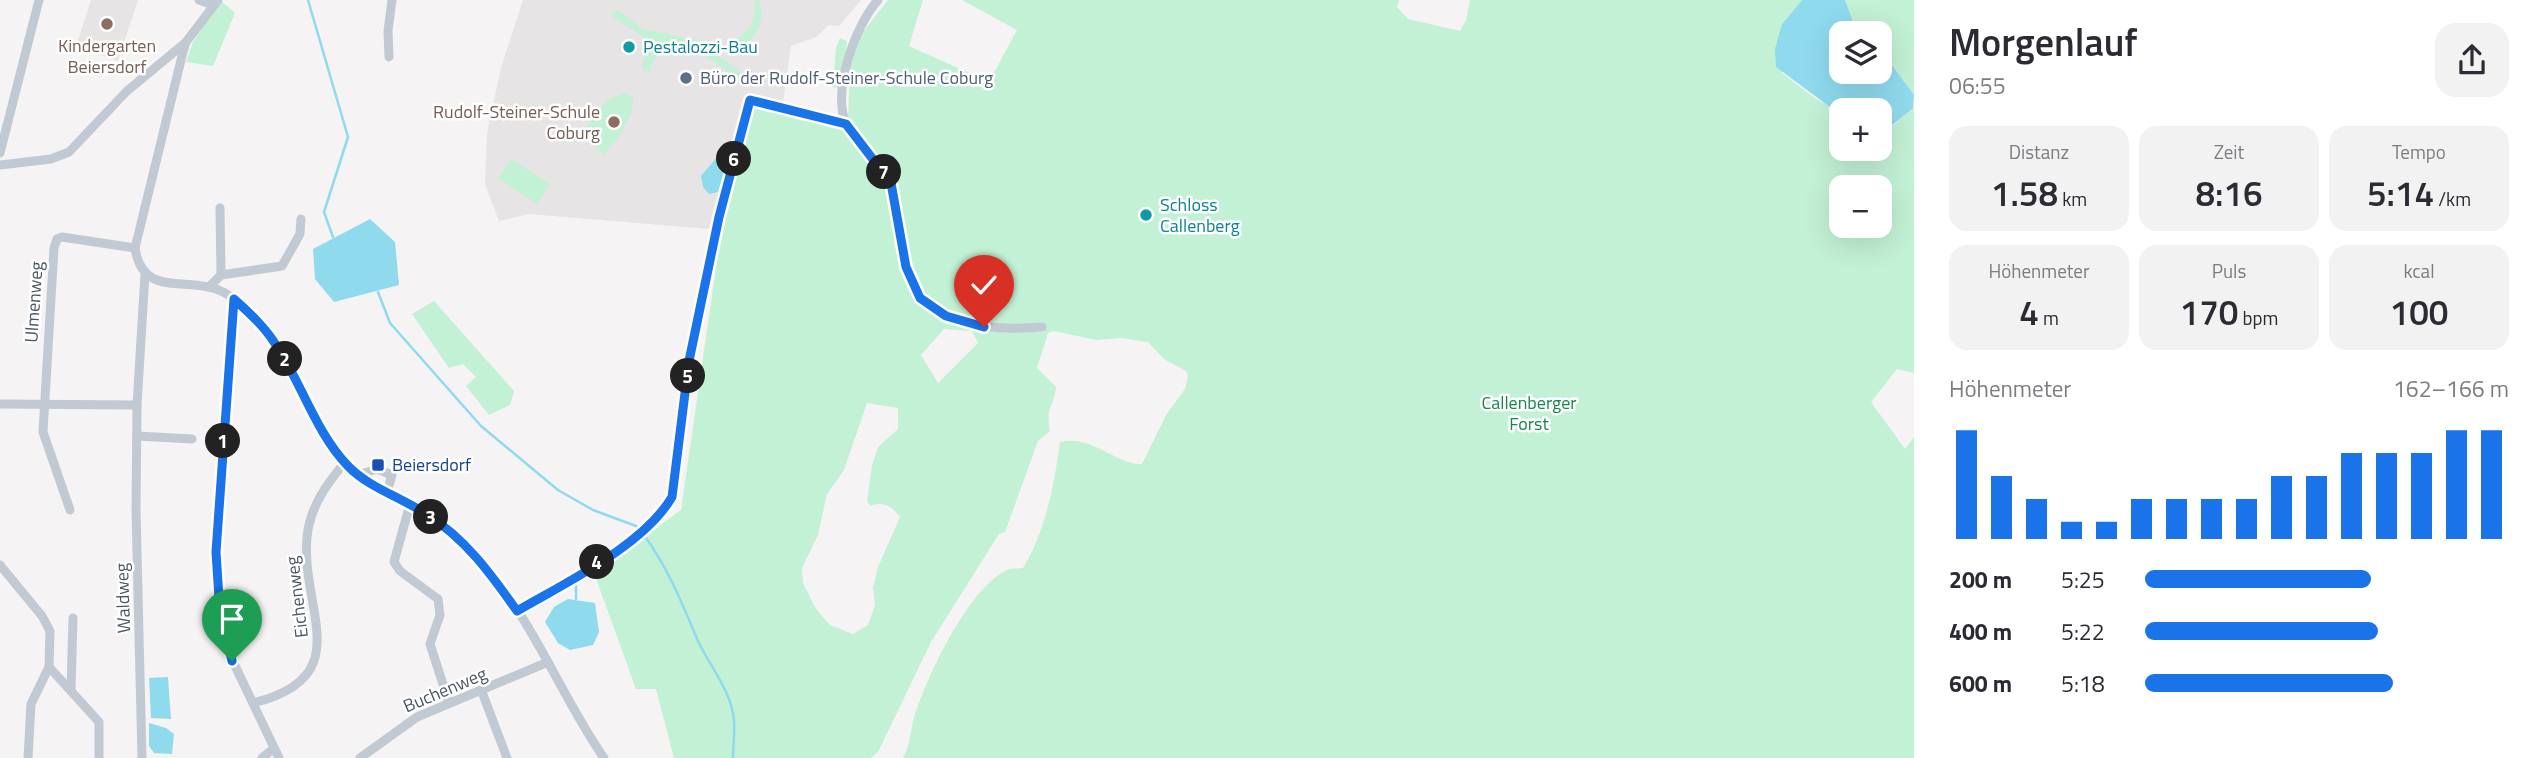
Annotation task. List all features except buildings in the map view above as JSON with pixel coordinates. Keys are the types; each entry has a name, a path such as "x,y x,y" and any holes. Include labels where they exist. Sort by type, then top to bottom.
{"street":[{"path":"0,153 39,0"},
{"path":"0,165 51,159 69,152 127,91 186,42 215,2 200,0"},
{"path":"389,57 388,31 392,0"},
{"path":"823,117 837,110 841,102 854,36 878,0"},
{"path":"186,42 135,248 137,260 145,274 167,283 209,287 234,299 274,342 345,462 358,475 443,526 472,553 517,611 548,662 578,720 604,758"},
{"path":"517,611 578,576 636,536 672,497 689,361 746,107 750,100 846,124"},
{"path":"841,102 846,124 891,183 911,284 930,308 946,316 984,327 1042,327"},
{"path":"220,208 222,275"},
{"path":"209,287 222,275 282,266 300,234 301,219"},
{"name":"Ulmenweg","path":"70,510 44,442 43,404 53,256 57,239 83,238 135,248"},
{"name":"Waldweg","path":"142,758 137,405 145,274"},
{"path":"234,299 217,524 217,575 227,649 279,758"},
{"path":"0,404 137,405"},
{"path":"137,436 192,439"},
{"name":"Eichenweg","path":"253,703 278,697 291,690 312,667 318,650 319,627 306,560 307,535 317,500 345,462"},
{"path":"358,475 377,469 392,475 387,492"},
{"path":"410,504 394,562 400,571 438,599 440,615 430,644 449,703"},
{"path":"0,565 48,625 51,646 49,667 31,704 28,758"},
{"path":"71,689 73,618"},
{"name":"Buchenweg","path":"360,758 395,730 449,703 482,692 548,662"},
{"path":"49,667 99,722 99,758"},
{"path":"482,692 507,758"},
{"path":"261,758 273,749"}],"shaded area":[{"name":"Kindergarten Beiersdorf","path":"91,0 138,0 118,61 76,47"},
{"name":"Rudolf-Steiner-Schule Coburg","path":"523,0 861,0 839,26 829,25 816,37 791,46 783,102 746,95 717,213 709,229 529,214 499,221 485,184 487,133 501,68"}],"green space":[{"path":"220,0 235,13 213,66 186,62 193,42"},
{"path":"754,0 759,0 761,8 757,31 747,42 732,48 730,42 743,35 751,26"},
{"name":"Callenberger Forst","path":"888,0 923,0 909,46 989,82 1017,30 962,0 1399,0 1397,7 1408,19 1460,31 1466,20 1470,0 1802,0 1782,24 1782,73 1829,106 1829,161 1892,161 1892,126 1914,106 1914,373 1897,369 1871,402 1905,449 1914,437 1914,758 903,758 927,683 963,615 992,580 1007,570 1023,568 1031,553 1048,507 1060,442 1083,442 1123,460 1142,464 1166,415 1185,389 1188,377 1186,371 1164,359 1148,342 1121,338 1096,340 1054,331 1048,333 1037,368 1056,387 1049,412 1050,431 1038,441 1005,532 999,534 931,642 878,752 871,758 674,758 656,689 636,689 594,573 681,510 717,261 749,109 758,106 827,120 848,118 850,68 860,36","holes":["944,329 972,331 978,343 938,383 921,355","867,403 898,408 898,429 878,447 872,465 867,501 870,506 887,506 900,517 878,567 873,588 875,605 868,625 853,634 830,625 816,609 803,583 802,568 818,535 827,494 844,470"]},
{"path":"1845,0 1914,0 1914,95 1892,65 1892,21 1851,21"},
{"path":"617,9 642,29 700,41 740,72 742,80 732,86 725,78 726,70 693,48 689,51 675,44 667,57 660,52 650,66 651,71 644,71 642,62 653,44 611,15"},
{"path":"840,38 847,41 841,89 833,87 836,48"},
{"path":"625,93 633,98 631,112 619,136 604,154 582,136 583,131 609,98"},
{"path":"511,159 550,184 537,204 498,178"},
{"path":"434,301 514,391 510,405 489,415 466,386 476,377 463,364 449,368 412,314"}],"water":[{"path":"1802,0 1845,0 1853,21 1829,21 1829,84 1892,84 1892,65 1914,95 1913,108 1892,125 1892,98 1829,98 1829,106 1776,67 1775,49 1782,24"},
{"path":"718,156 726,166 718,192 709,194 703,187 701,176"},
{"path":"370,219 395,242 399,285 334,302 315,279 313,249"},
{"path":"568,599 595,603 599,632 593,645 570,650 558,643 545,622 554,607"},
{"path":"168,677 171,719 151,718 149,678"},
{"path":"149,723 166,728 174,734 172,754 154,753 149,746"}],"waterway":[{"path":"308,0 348,137 324,212 333,237"},
{"path":"378,292 390,323 481,426 558,490 593,510 636,526 640,530"},
{"path":"644,535 667,573 698,641 729,699 734,720 733,758"},
{"path":"603,566 643,537"},
{"path":"576,582 576,599"}],"place":[{"name":"Kindergarten Beiersdorf","path":"107,24"},
{"name":"Pestalozzi-Bau","path":"629,47"},
{"name":"Büro der Rudolf-Steiner-Schule Coburg","path":"686,78"},
{"name":"Rudolf-Steiner-Schule Coburg","path":"614,122"},
{"name":"Schloss Callenberg","path":"1146,215"},
{"name":"Beiersdorf","path":"378,465"}],"route":[{"path":"232,661 227,649 219,598 216,552 234,299 256,319 274,342 336,450 350,468 368,483 425,513 449,530 481,561 517,611 578,576 636,536 665,509 672,497 689,361 719,217 750,100 846,124 891,183 900,217 906,267 911,284 920,298 930,308 946,316 984,327"}]}
